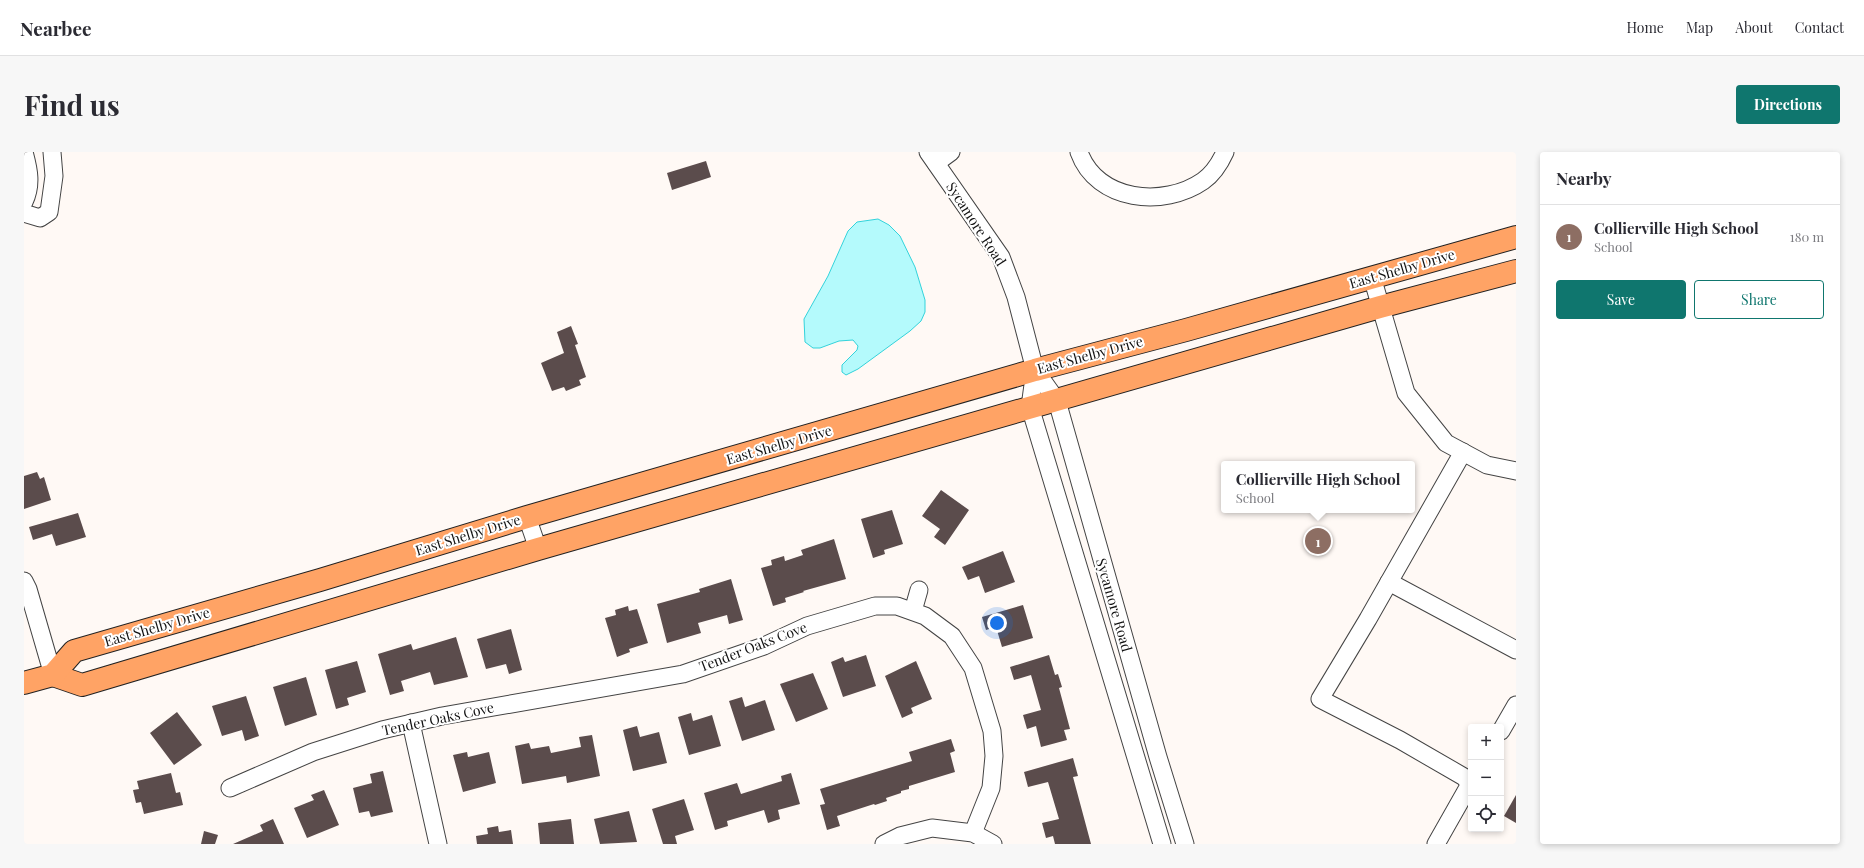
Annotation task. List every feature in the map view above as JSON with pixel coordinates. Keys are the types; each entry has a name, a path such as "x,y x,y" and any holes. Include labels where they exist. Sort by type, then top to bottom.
{"main road":[{"name":"East Shelby Drive","path":"53,675 74,651 320,580 527,517 1035,370 1186,330 1516,237"},
{"path":"24,684 53,675 82,685 538,549 1380,307 1516,271"}],"street":[{"path":"24,152 30,173 27,195 24,202"},
{"path":"24,213 40,218 49,212 54,176 52,152"},
{"path":"932,158 951,152"},
{"path":"1079,152 1090,172 1108,187 1135,197 1158,198 1181,193 1204,180 1218,166 1225,152"},
{"name":"Sycamore Road","path":"932,158 1001,257 1016,297 1035,370 1056,401 1156,749 1185,844"},
{"path":"1372,277 1406,393 1446,443 1487,465 1516,471"},
{"name":"Sycamore Road","path":"1035,370 1030,407 1162,844"},
{"path":"1463,452 1320,699 1406,744 1464,777 1468,781"},
{"path":"527,517 538,549"},
{"path":"24,581 28,589 53,675"},
{"path":"1389,582 1516,650"},
{"path":"913,611 919,590"},
{"name":"Tender Oaks Cove","path":"230,788 312,752 382,730 442,716 683,674 764,646 807,626 874,606 897,606 925,616 952,636 973,668 992,731 994,756 991,788 973,833"},
{"path":"1504,726 1516,705"},
{"path":"410,723 438,844"},
{"path":"1436,844 1468,787"},
{"path":"884,844 900,836 932,828 973,833 993,844"}],"water":[{"path":"878,219 889,225 900,236 915,267 925,300 925,312 921,321 910,331 858,369 846,375 842,372 842,365 857,350 858,346 853,340 839,341 820,348 813,348 805,342 804,319 828,276 848,231 857,222"}],"building":[{"path":"706,161 711,177 672,190 667,173"},
{"path":"571,326 578,344 575,345 586,377 579,380 581,385 566,391 564,387 552,391 541,363 564,353 557,332"},
{"path":"37,472 40,479 44,477 51,500 24,509 24,476"},
{"path":"941,490 969,510 945,545 934,537 940,529 922,516"},
{"path":"892,510 903,544 884,550 885,554 873,558 861,519"},
{"path":"78,513 86,537 56,546 52,534 33,540 29,527"},
{"path":"834,539 846,579 803,591 804,592 785,598 786,602 773,606 761,568 772,565 771,560 784,556 785,561 803,555 801,550"},
{"path":"1003,551 1015,582 985,593 979,576 968,580 962,567"},
{"path":"731,579 743,620 729,624 727,615 698,623 701,633 667,643 657,604 700,592 699,589"},
{"path":"1023,605 1033,638 1002,647 996,627 986,630 982,617"},
{"path":"628,606 629,611 637,609 648,643 629,649 630,652 617,657 605,618 616,615 615,610"},
{"path":"511,629 522,670 509,674 506,664 486,669 477,639"},
{"path":"456,637 468,677 434,685 430,672 401,681 404,691 390,695 378,654 411,644 413,650"},
{"path":"866,655 876,686 843,697 831,662 843,657 845,662"},
{"path":"1049,655 1055,675 1058,674 1062,687 1059,688 1070,729 1064,730 1067,740 1041,747 1036,726 1027,729 1023,715 1041,710 1031,675 1014,680 1010,667"},
{"path":"357,661 366,692 347,698 349,705 336,709 325,670"},
{"path":"916,661 932,699 911,708 913,713 902,718 885,676"},
{"path":"813,673 828,709 796,722 780,684"},
{"path":"306,677 317,715 285,726 273,687"},
{"path":"246,696 259,736 245,741 242,730 222,736 212,706"},
{"path":"742,697 745,707 765,700 775,730 742,741 729,701"},
{"path":"177,712 202,745 174,765 150,733"},
{"path":"691,713 693,721 712,715 721,746 689,755 678,717"},
{"path":"637,726 640,737 659,732 667,763 633,771 623,730"},
{"path":"592,735 600,776 567,783 566,776 522,784 515,746 529,743 531,749 549,746 551,753 581,747 579,737"},
{"path":"951,739 955,751 950,753 955,772 909,786 909,789 886,798 887,801 837,816 840,826 827,830 820,805 825,804 820,789 912,761 909,752"},
{"path":"467,752 468,757 489,752 496,783 463,792 453,755"},
{"path":"1073,758 1078,776 1073,777 1091,844 1055,844 1053,836 1046,838 1042,823 1059,819 1048,782 1028,787 1024,772"},
{"path":"383,771 393,812 371,817 369,811 359,813 353,788 372,783 370,774"},
{"path":"171,773 176,793 180,792 183,805 144,814 141,802 136,803 133,790 139,789 137,781"},
{"path":"791,773 800,804 778,810 780,819 768,823 764,810 727,821 728,826 715,830 704,793 737,783 741,794 782,781 781,776"},
{"path":"324,790 339,825 307,838 294,808 314,800 311,795"},
{"path":"1516,795 1516,823 1504,816"},
{"path":"684,799 694,830 675,836 677,844 663,844 652,809"},
{"path":"629,811 637,842 600,844 594,819"},
{"path":"273,819 284,844 233,844 263,831 260,825"},
{"path":"571,819 574,844 540,844 538,823"},
{"path":"498,826 499,832 511,830 513,844 477,844 476,836 488,834 487,828"},
{"path":"204,831 218,835 215,844 201,844"}],"place":[{"name":"Collierville High School","path":"1318,541"}]}
